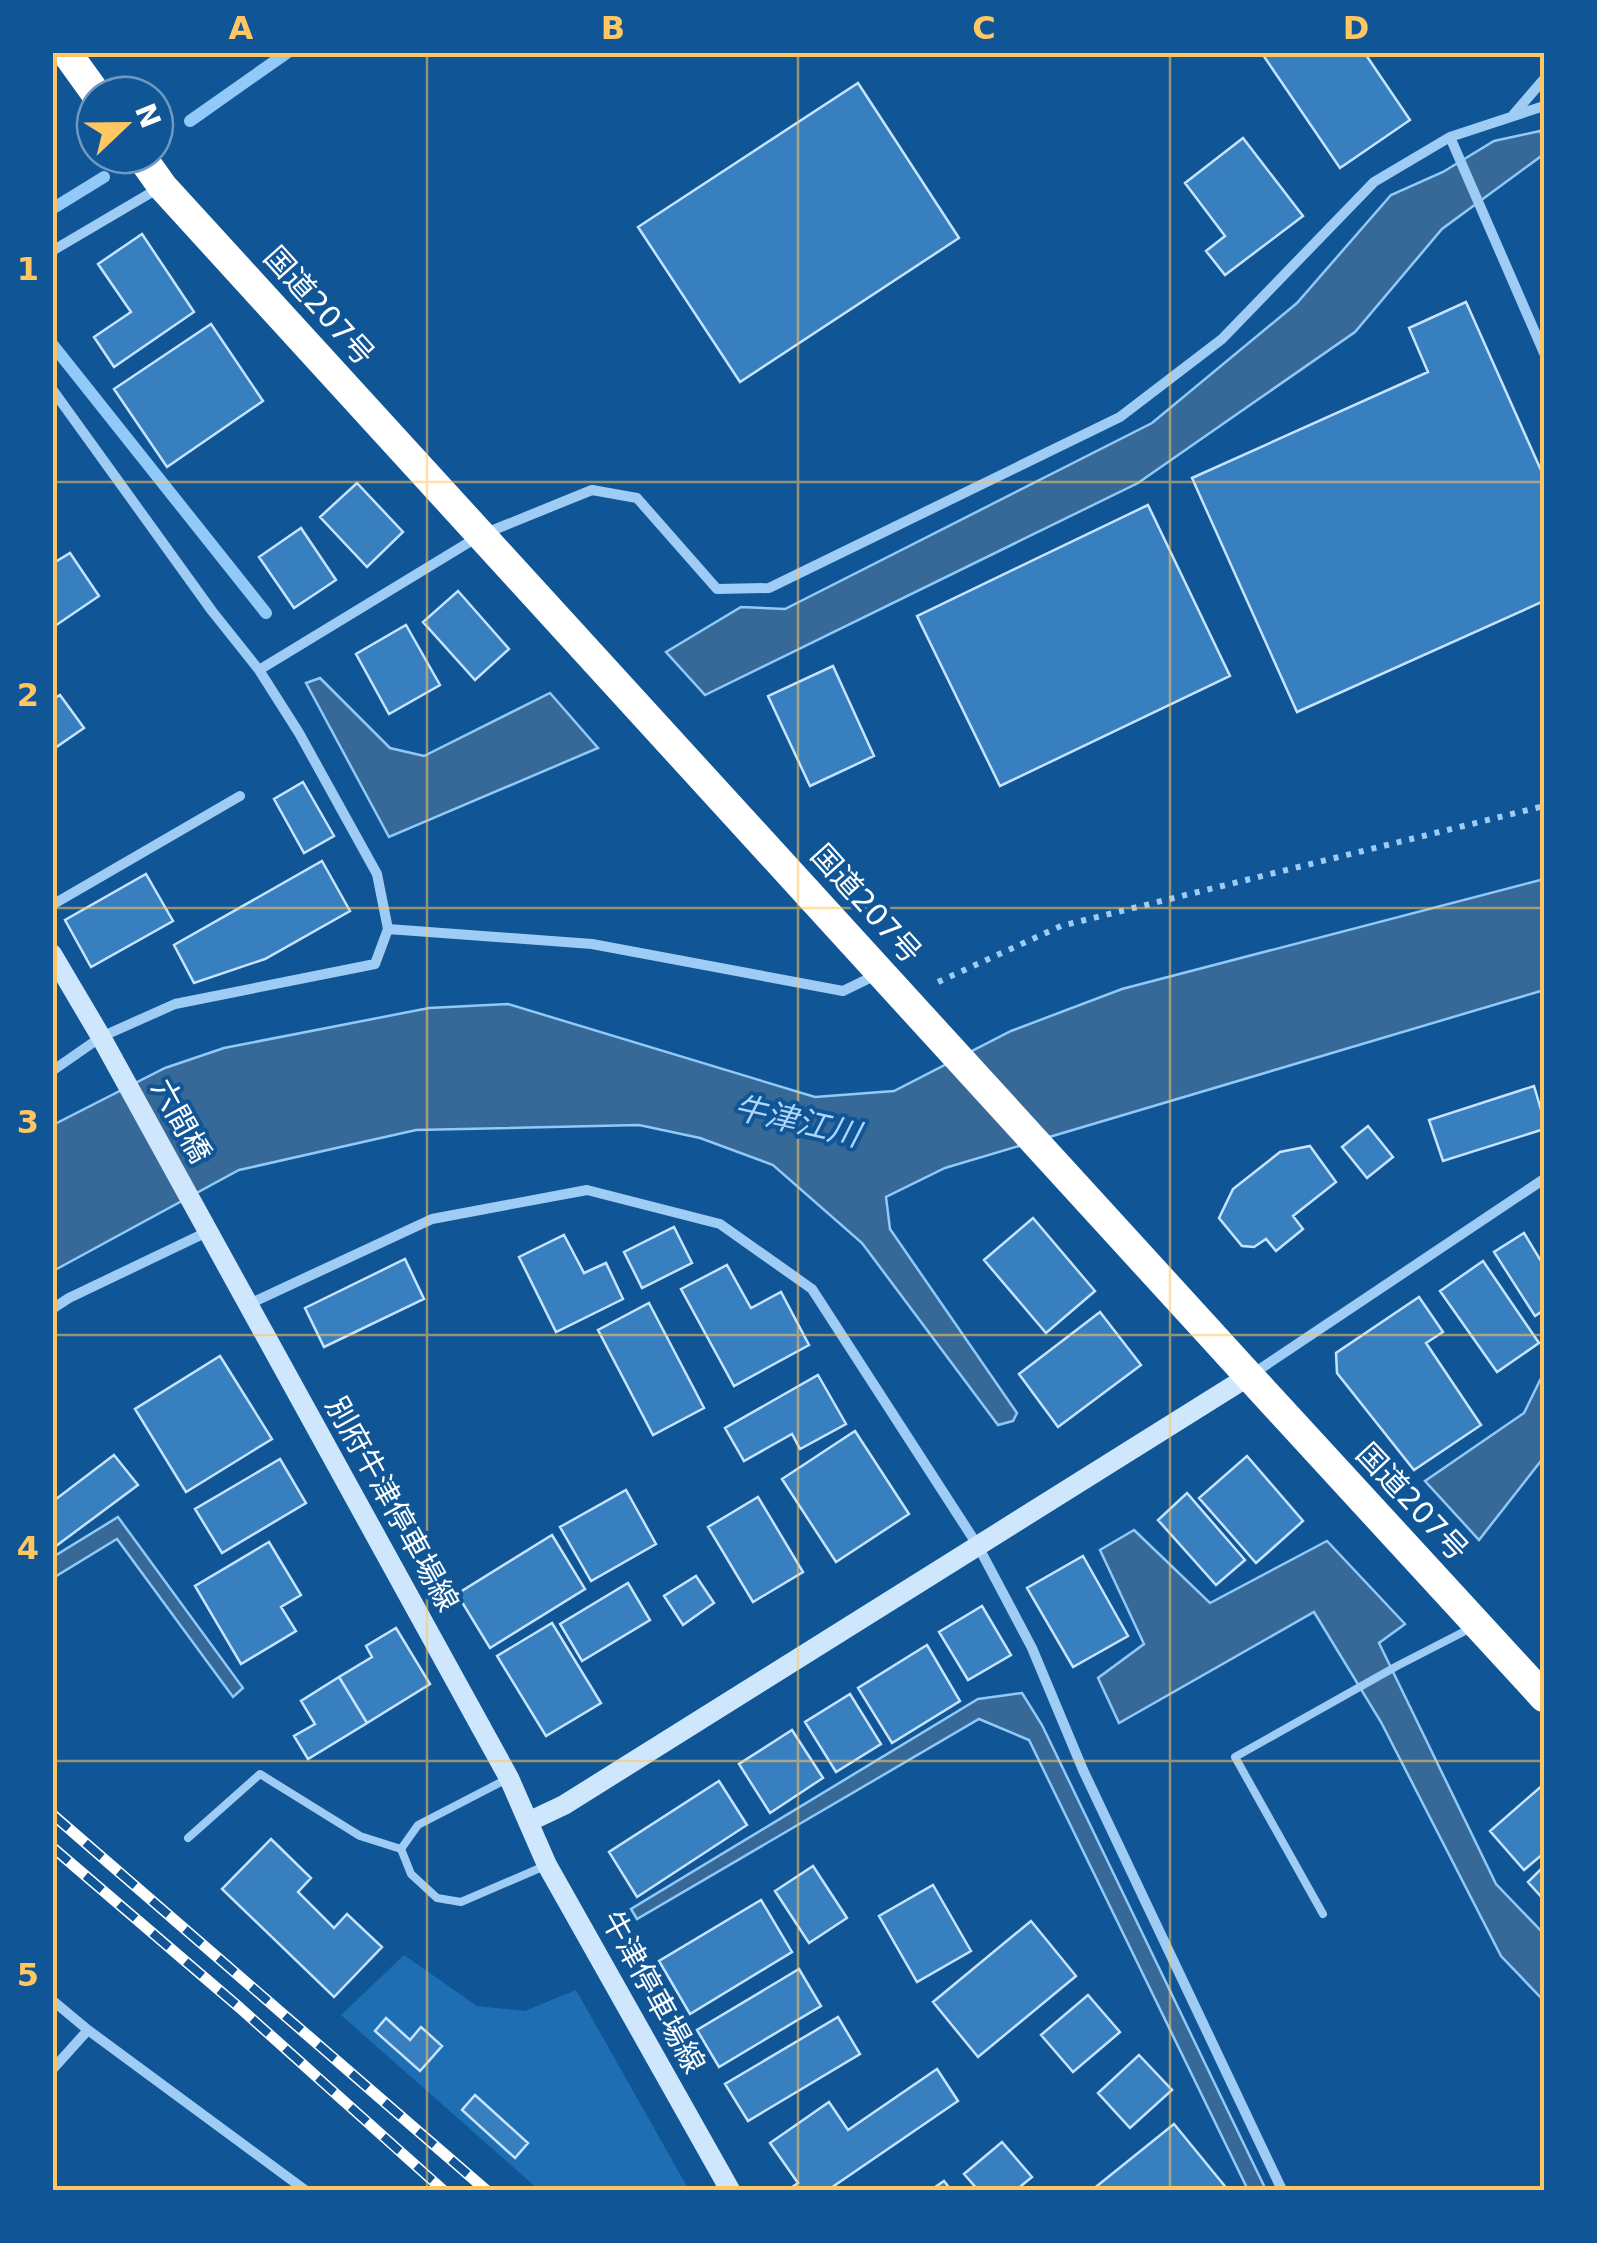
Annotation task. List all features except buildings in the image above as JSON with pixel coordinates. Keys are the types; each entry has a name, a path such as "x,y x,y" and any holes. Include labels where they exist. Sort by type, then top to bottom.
{"highway":[{"path":"66,52 83,75"},
{"name":"国道207号","path":"154,175 1544,1696"}],"main road":[{"path":"52,954 106,1046"},
{"name":"六間橋","path":"106,1046 203,1224"},
{"name":"別府牛津停車場線","path":"203,1224 509,1778 528,1822"},
{"path":"528,1822 564,1805 1249,1376"},
{"name":"牛津停車場線","path":"528,1822 547,1865 730,2190"}],"street":[{"path":"1513,116 1544,79"},
{"path":"259,670 482,536 592,490 636,498 717,589 769,588 1120,417 1222,338 1374,182 1450,137 1544,106"},
{"path":"1450,137 1544,353"},
{"path":"52,251 162,186"},
{"path":"52,389 259,670 299,732 377,874 388,928 375,964 175,1004 106,1046 52,1070"},
{"path":"52,905 240,796"},
{"path":"388,928 592,944 843,992 881,973"},
{"path":"1249,1376 1544,1179"},
{"path":"247,1305 432,1219 586,1190 720,1224 812,1289 978,1546 1032,1648 1083,1770 1282,2190"},
{"path":"52,1309 203,1224"},
{"path":"52,2000 305,2190"},
{"path":"52,2070 88,2030"}],"lane":[{"path":"1323,1914 1236,1757 1478,1624"},
{"path":"188,1838 260,1774 360,1836 400,1849 411,1874 437,1898 461,1902 547,1865"},
{"path":"400,1849 418,1825 509,1778"}],"path":[{"path":"904,998 1060,926 1544,806"}],"shaded area":[{"path":"404,1955 477,2006 525,2011 576,1990 689,2190 539,2190 341,2015"}],"water":[{"path":"1540,131 1544,154 1442,229 1355,332 1138,483 705,695 666,652 741,607 785,609 1152,423 1297,303 1391,195 1443,172 1494,141"},
{"path":"320,678 390,748 424,756 550,693 598,748 389,837 306,683"},
{"name":"牛津江川","path":"1544,879 1544,990 945,1168 886,1197 890,1229 1017,1413 1013,1421 998,1425 862,1243 773,1165 700,1138 639,1125 416,1130 239,1170 53,1271 53,1125 165,1068 224,1048 429,1008 508,1004 815,1097 894,1091 1011,1031 1122,989"},
{"path":"1544,1372 1544,1457 1479,1540 1425,1481 1524,1413"},
{"path":"118,1517 243,1688 233,1697 117,1539 53,1578 53,1557"},
{"path":"1134,1530 1210,1603 1327,1541 1405,1624 1379,1643 1496,1884 1544,1934 1544,2001 1501,1956 1381,1722 1314,1612 1119,1723 1098,1678 1144,1644 1100,1550"},
{"path":"1022,1693 1042,1725 1266,2190 1248,2190 1029,1740 979,1719 637,1919 631,1909 978,1699"}],"waterway":[{"path":"190,121 288,52"},
{"path":"52,209 104,177"},
{"path":"52,344 266,613"}],"railway":[{"path":"52,1814 486,2190"},
{"path":"52,1847 443,2190"}]}
